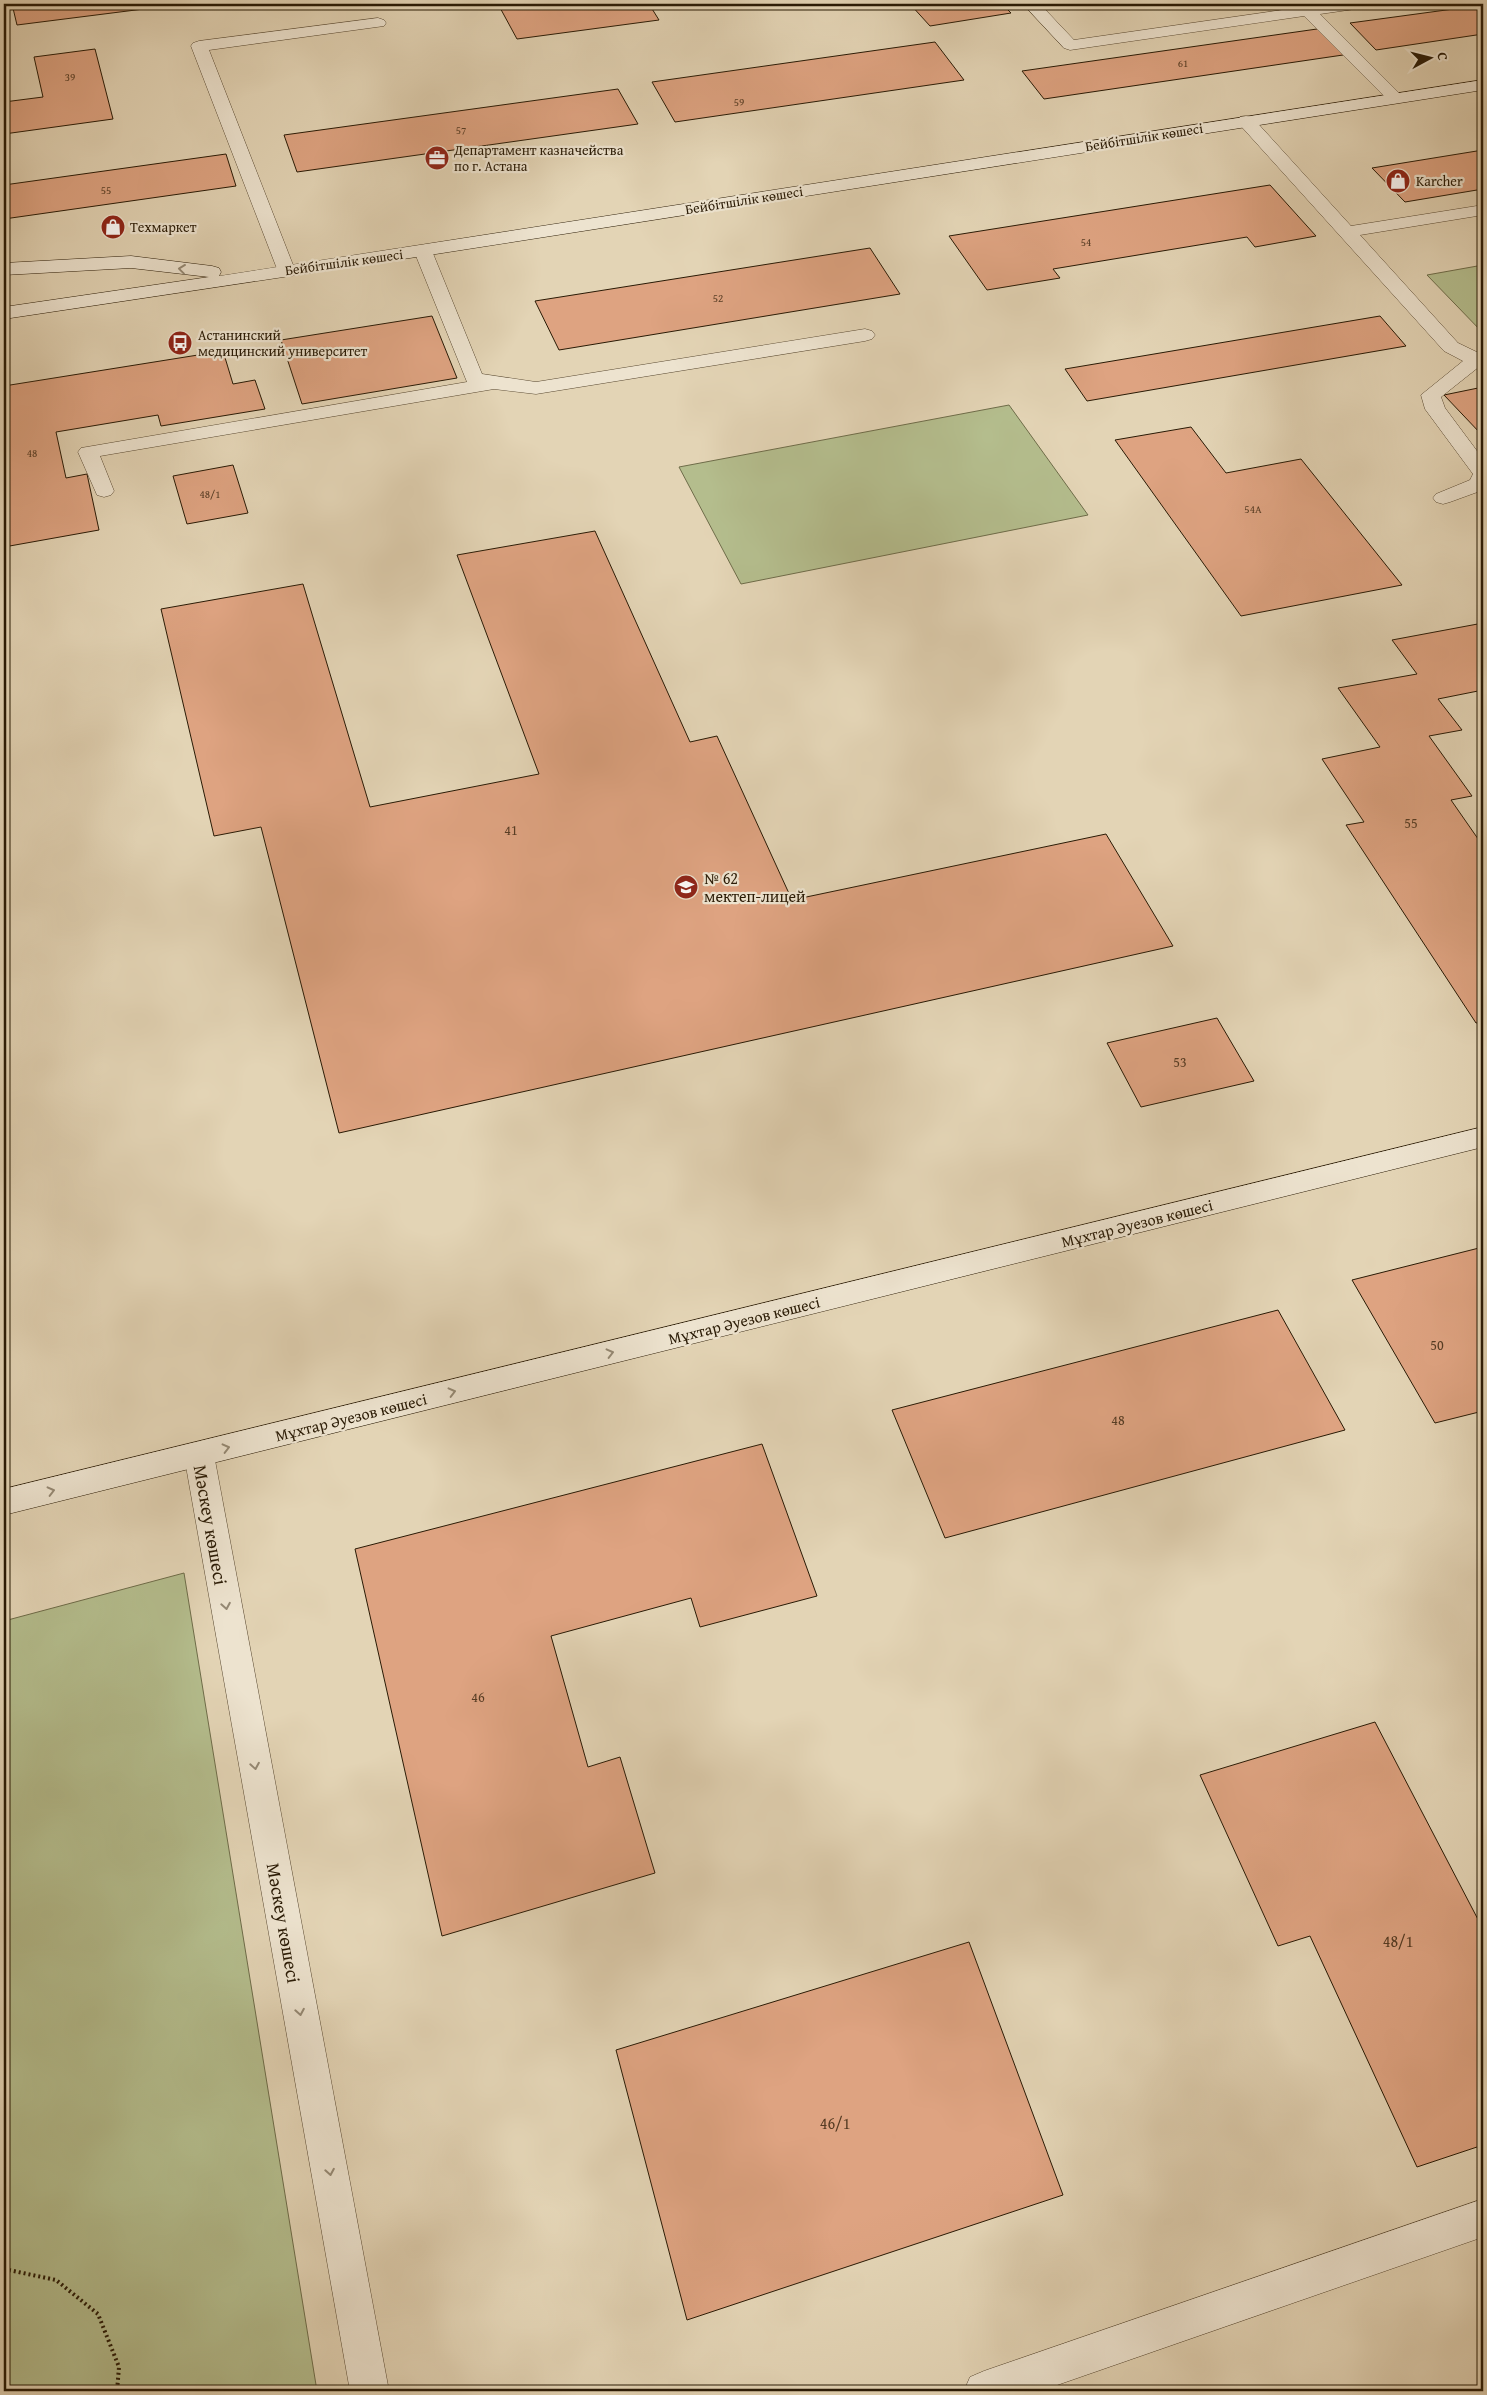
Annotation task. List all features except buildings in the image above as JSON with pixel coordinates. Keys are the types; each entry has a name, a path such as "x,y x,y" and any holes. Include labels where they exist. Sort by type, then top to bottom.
{"main road":[{"path":"1037,4 1070,45 1304,7 1355,4"},
{"path":"1304,7 1396,98"},
{"path":"286,270 199,46 378,23"},
{"name":"Бейбітшілік көшесі","path":"4,312 423,251 1483,85"},
{"path":"1246,121 1451,347 1479,360 1431,395 1435,409 1483,473 1479,484 1443,498"},
{"path":"1346,232 1483,210"},
{"path":"423,251 474,378 494,383 536,388 865,336"},
{"path":"4,270 131,262 248,276"},
{"path":"104,491 88,452 494,383"},
{"name":"Мұхтар Әуезов көшесі","path":"4,1502 1483,1137"},
{"name":"Мәскеу көшесі","path":"199,1455 370,2391"},
{"path":"984,2391 1483,2218"}],"path":[{"path":"4,2269 56,2280 98,2314 119,2367 118,2391"}],"green space":[{"path":"1483,265 1483,333 1427,275"},
{"path":"1009,405 1088,515 741,584 679,467"},
{"path":"184,1573 317,2391 4,2391 4,1621"}],"place":[{"name":"Департамент казначейства по г. Астана","path":"437,158"},
{"name":"Karcher","path":"1398,181"},
{"name":"Техмаркет","path":"113,227"},
{"name":"Астанинский медицинский университет","path":"180,343"},
{"name":"№ 62 мектеп-лицей","path":"686,887"}]}
